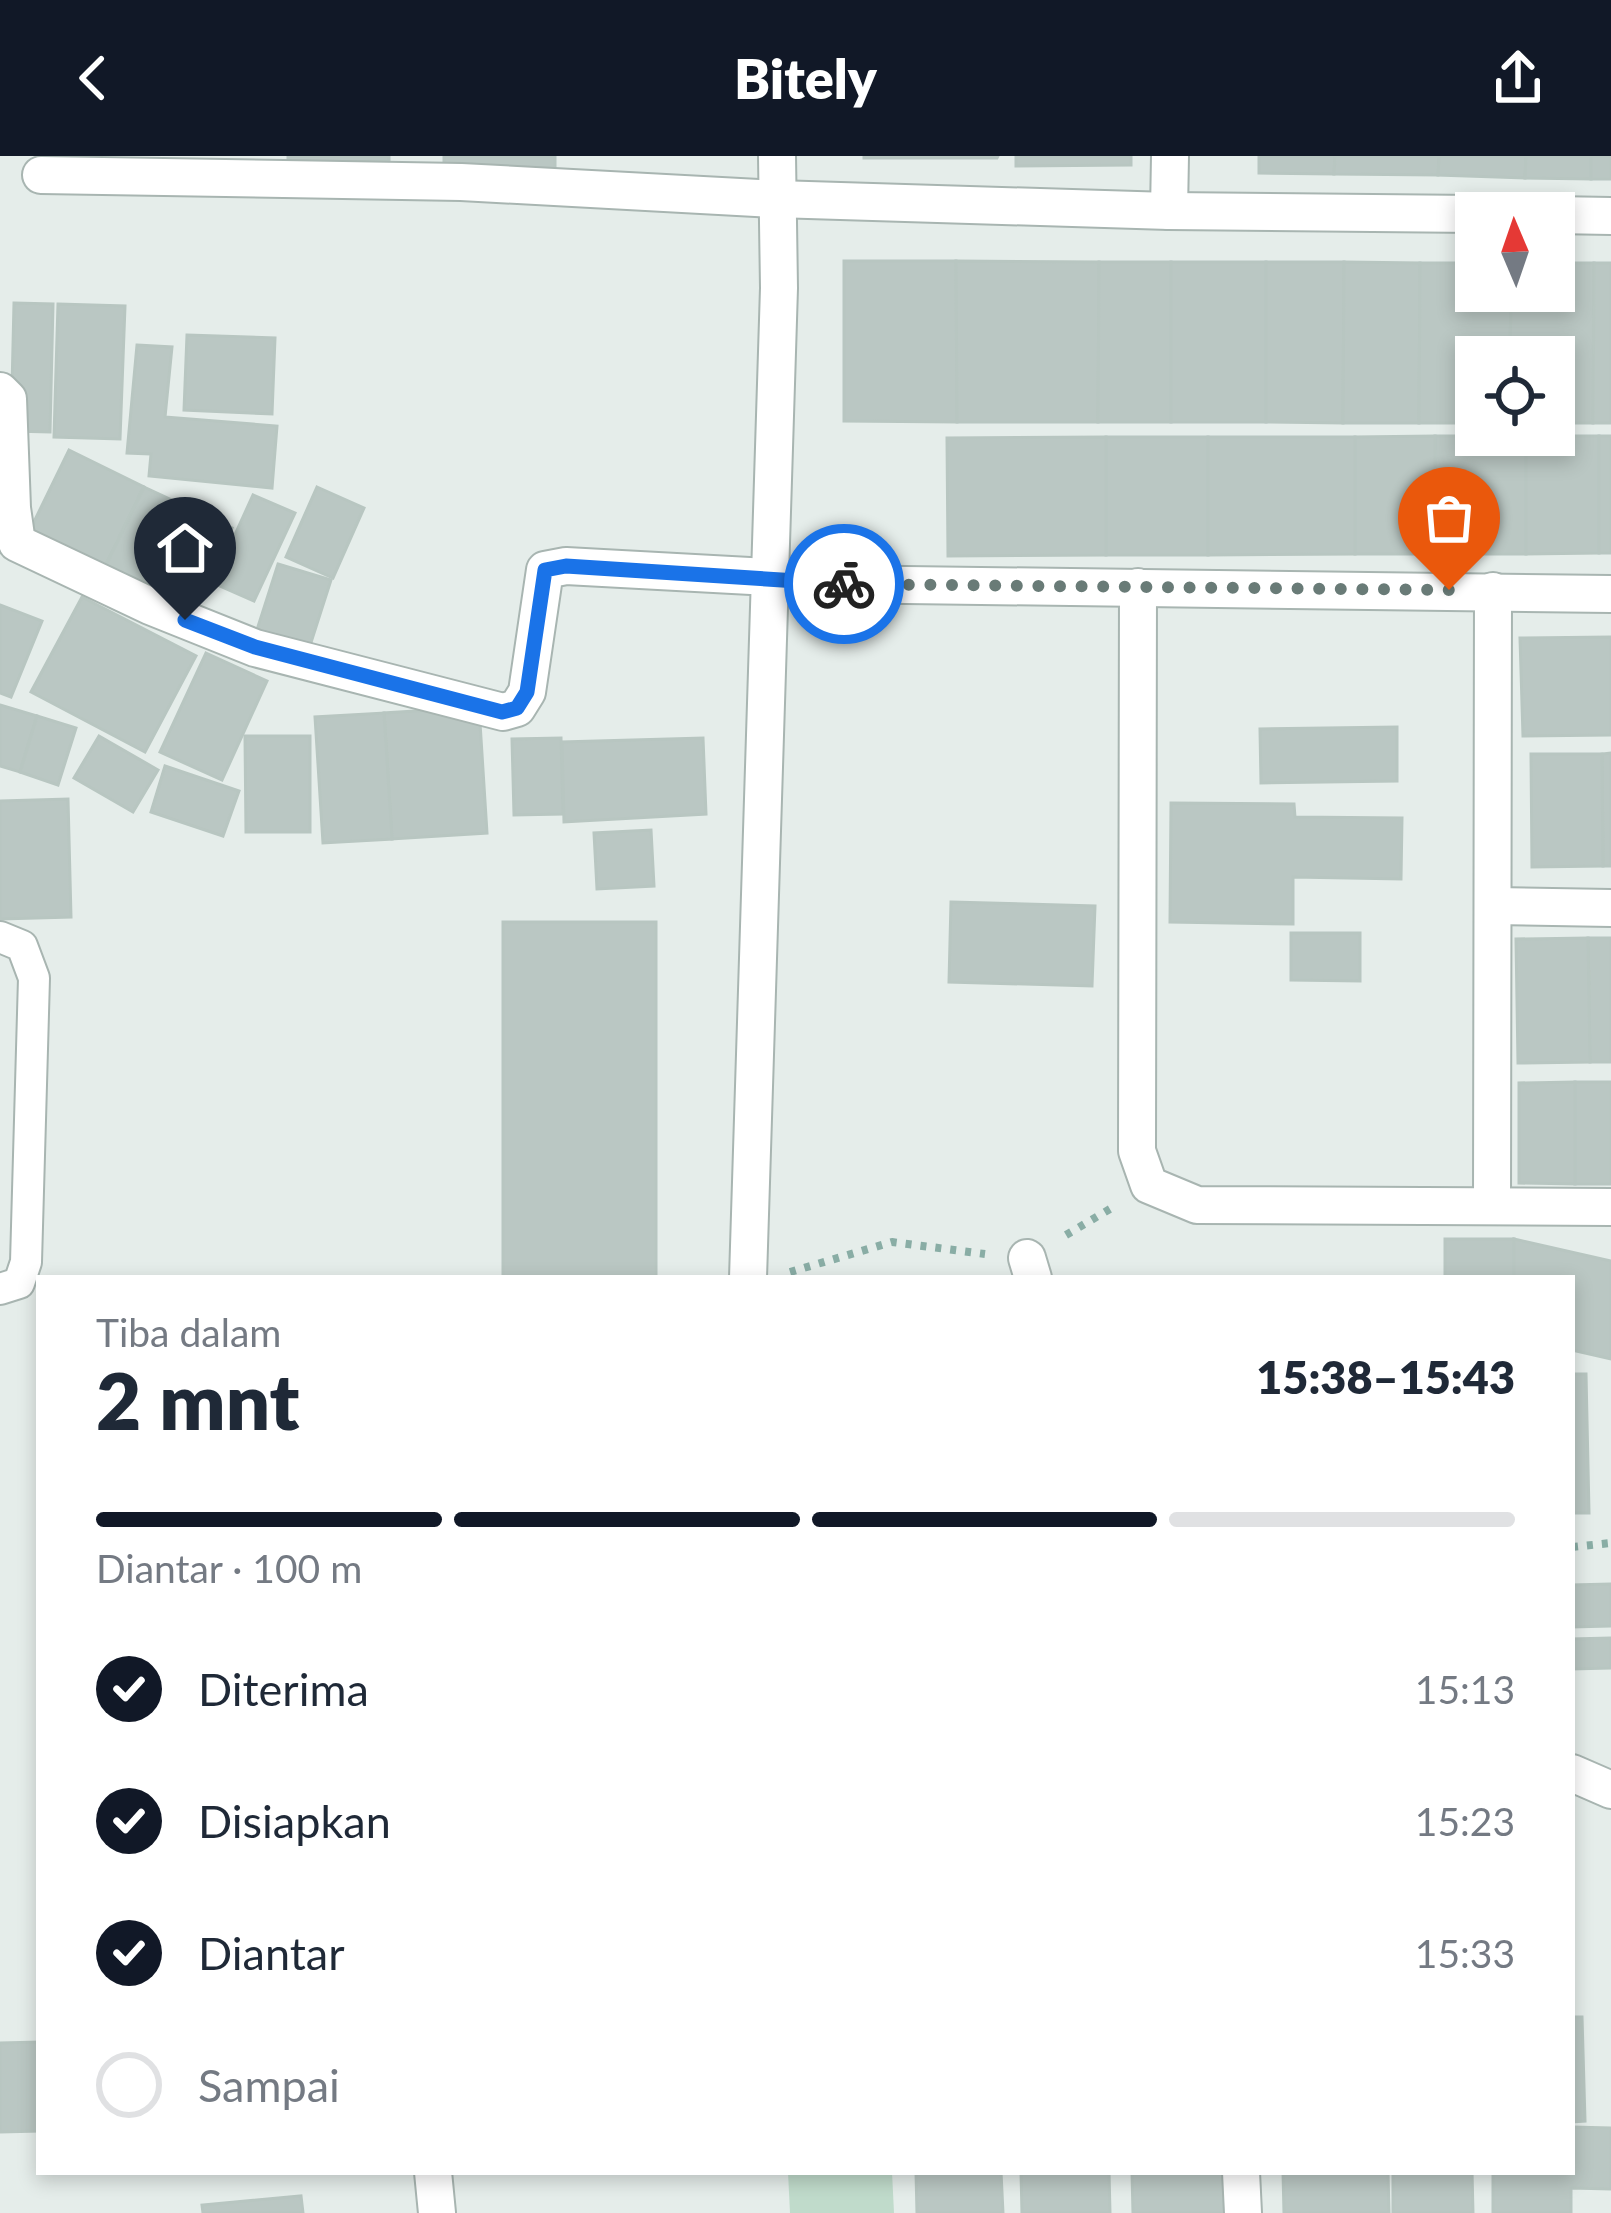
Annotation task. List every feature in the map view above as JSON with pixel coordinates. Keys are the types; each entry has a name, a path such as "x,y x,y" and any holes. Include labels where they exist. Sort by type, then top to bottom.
{"street":[{"path":"765,1275 777,156"},
{"path":"1169,211 1170,156"},
{"path":"41,175 413,169 461,182 776,200 1455,214"},
{"path":"1575,215 1611,216"},
{"path":"0,391 8,399 17,543 150,606 255,647 502,712 517,708 527,692 545,570 566,566 831,584 1611,594"},
{"path":"1138,586 1137,1150 1149,1185 1197,1205 1611,1207"},
{"path":"1492,1205 1493,591"},
{"path":"1493,906 1611,908"},
{"path":"1575,1775 1611,1790"},
{"path":"433,2175 437,2213"},
{"path":"1240,2175 1243,2213"}],"lane":[{"path":"0,937 22,946 34,978 26,1262 19,1282 0,1288"}],"path":[{"path":"769,1275 892,1242 1030,1268 1149,1185"},
{"path":"1575,1547 1611,1544"}],"green space":[{"path":"788,2175 892,2175 894,2213 790,2213"}],"building":[{"path":"288,156 389,156 389,161 288,163"},
{"path":"444,156 555,156 555,170 444,168"},
{"path":"864,156 998,156 864,158"},
{"path":"1016,156 1131,156 1131,165 1016,166"},
{"path":"1259,156 1335,156 1334,174 1259,173"},
{"path":"1335,156 1439,156 1438,175 1334,174"},
{"path":"1439,156 1526,156 1525,178 1438,175"},
{"path":"1526,156 1591,156 1591,179 1525,178"},
{"path":"1591,156 1611,156 1611,179 1591,179"},
{"path":"844,261 956,261 957,422 844,421"},
{"path":"956,261 1099,262 1098,422 957,422"},
{"path":"1099,262 1171,262 1171,422 1098,422"},
{"path":"1171,262 1266,262 1266,422 1171,422"},
{"path":"1266,262 1344,262 1343,423 1266,422"},
{"path":"1344,262 1420,263 1419,423 1343,423"},
{"path":"1420,263 1455,263 1455,312 1511,312 1510,336 1455,336 1455,423 1419,423"},
{"path":"1575,263 1594,263 1593,423 1575,423 1575,336 1510,336 1511,312 1575,312"},
{"path":"1594,263 1611,263 1611,423 1593,423"},
{"path":"14,303 53,304 50,432 11,431"},
{"path":"58,304 125,306 120,439 54,437"},
{"path":"187,335 275,338 272,414 184,410"},
{"path":"137,345 172,347 165,417 277,426 272,488 149,476 151,454 127,453"},
{"path":"1435,436 1455,436 1455,456 1526,456 1526,554 1435,554"},
{"path":"1435,436 1435,554 1355,554 1355,437"},
{"path":"1575,436 1599,436 1599,553 1526,554 1526,456 1575,456"},
{"path":"1599,436 1611,436 1611,553 1599,553"},
{"path":"1106,437 1208,437 1208,555 1106,555"},
{"path":"1106,437 1106,555 948,556 947,438"},
{"path":"1208,437 1355,437 1355,554 1208,555"},
{"path":"69,450 144,487 104,569 29,532"},
{"path":"144,487 232,528 192,611 104,569"},
{"path":"317,487 364,508 333,578 286,557"},
{"path":"253,495 295,513 254,601 213,583"},
{"path":"278,564 331,580 308,652 255,636"},
{"path":"82,597 196,656 145,752 31,692"},
{"path":"0,605 42,621 11,697 0,693"},
{"path":"1611,637 1611,735 1523,736 1520,638"},
{"path":"206,653 267,681 222,780 160,752"},
{"path":"0,705 37,716 20,772 0,766"},
{"path":"479,707 487,833 392,839 384,713"},
{"path":"384,713 392,839 323,843 315,717"},
{"path":"37,716 76,728 58,785 20,772"},
{"path":"1397,727 1397,781 1261,783 1260,729"},
{"path":"99,736 158,770 133,812 74,778"},
{"path":"245,736 310,736 310,832 246,832"},
{"path":"561,738 563,814 514,815 512,739"},
{"path":"703,738 706,814 564,822 562,742"},
{"path":"1611,753 1611,866 1603,866 1602,754"},
{"path":"1531,754 1602,754 1603,866 1532,867"},
{"path":"165,766 239,791 223,836 151,812"},
{"path":"68,799 71,917 0,919 0,801"},
{"path":"1171,803 1294,804 1295,817 1402,818 1401,879 1293,877 1293,924 1170,922"},
{"path":"651,830 654,886 597,889 594,833"},
{"path":"951,902 1095,906 1092,986 949,982"},
{"path":"503,922 656,922 656,1275 503,1275"},
{"path":"1291,933 1360,933 1360,981 1291,980"},
{"path":"1588,938 1611,938 1611,1062 1590,1062"},
{"path":"1588,938 1590,1062 1518,1063 1516,939"},
{"path":"1575,1082 1611,1082 1611,1184 1575,1184"},
{"path":"1575,1082 1575,1184 1519,1183 1519,1083"},
{"path":"1445,1239 1514,1239 1514,1275 1445,1275"},
{"path":"1514,1239 1611,1261 1611,1359 1575,1351 1575,1275 1514,1275"},
{"path":"1575,1374 1586,1374 1589,1513 1575,1513"},
{"path":"1611,1584 1611,1626 1575,1627 1575,1585"},
{"path":"1611,1638 1611,1668 1575,1669 1575,1639"},
{"path":"1575,2017 1582,2017 1585,2121 1575,2122"},
{"path":"36,2042 36,2131 0,2132 0,2043"},
{"path":"1575,2127 1611,2128 1611,2189 1571,2188 1571,2213 1493,2213 1493,2175 1575,2175"},
{"path":"916,2175 1001,2175 1003,2213 917,2213"},
{"path":"1021,2175 1109,2175 1110,2213 1022,2213"},
{"path":"1132,2175 1228,2175 1229,2213 1133,2213"},
{"path":"1283,2175 1388,2175 1389,2213 1284,2213"},
{"path":"1393,2175 1472,2175 1473,2213 1393,2213"},
{"path":"301,2196 303,2213 203,2213 202,2205"}],"way so far":[{"path":"844,584 1449,590"}],"route":[{"path":"185,620 255,647 502,712 517,708 527,692 545,570 566,566 844,584"}]}
